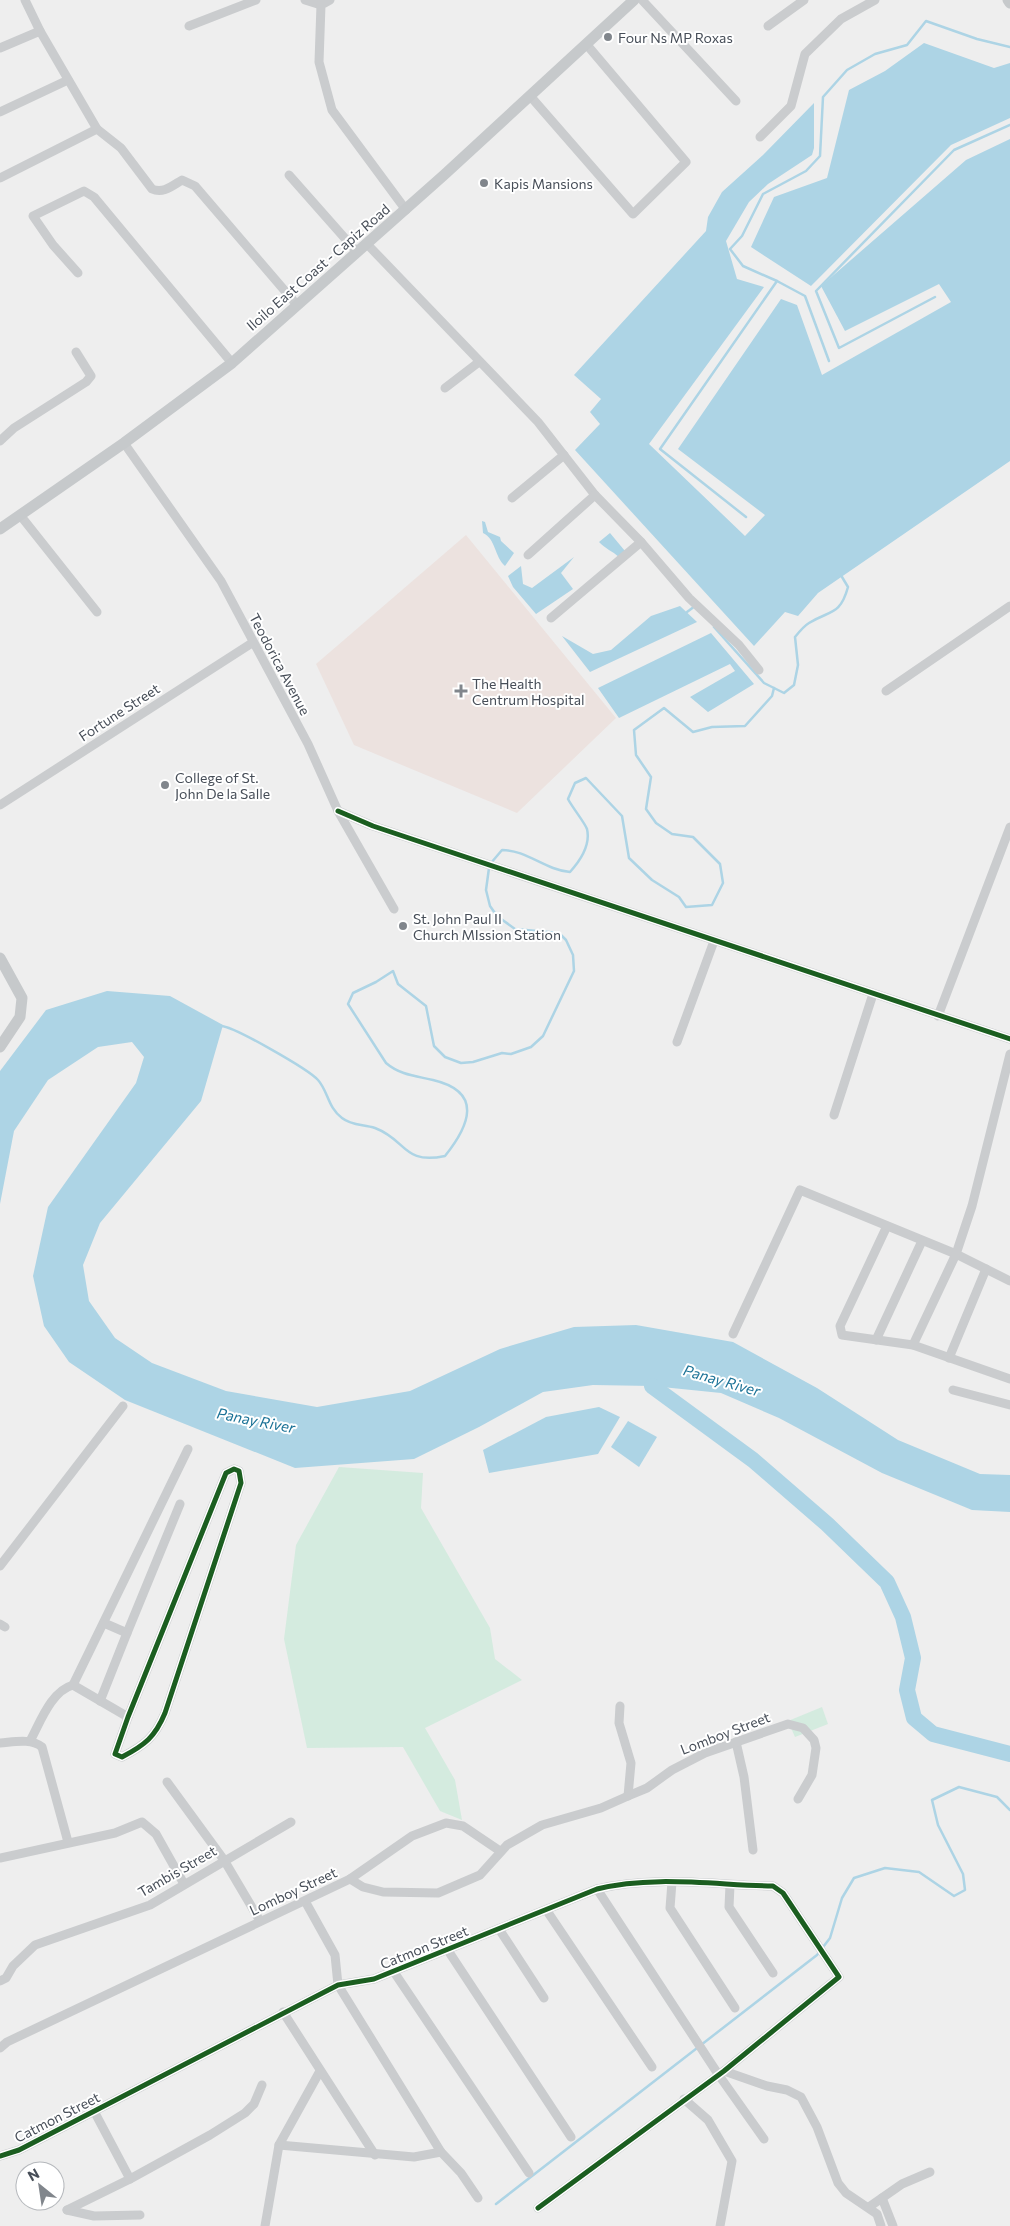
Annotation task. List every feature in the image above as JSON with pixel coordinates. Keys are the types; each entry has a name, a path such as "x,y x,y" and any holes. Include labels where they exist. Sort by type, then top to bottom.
{"main road":[{"name":"Iloilo East Coast - Capiz Road","path":"0,529 232,363 406,210 587,45 614,16 634,0"},
{"path":"0,958 22,998 20,1017 0,1047"}],"street":[{"path":"25,0 40,31 97,129 121,148 152,189 157,191 166,190 182,180 195,186 297,305"},
{"path":"189,26 256,0"},
{"path":"305,0 321,5 330,0"},
{"path":"642,0 736,101"},
{"path":"768,26 804,0"},
{"path":"760,137 791,106 805,54 841,19 875,0"},
{"path":"321,5 319,62 332,110 406,210"},
{"path":"0,48 40,31"},
{"path":"531,97 633,214 686,162 587,45"},
{"path":"0,112 68,80"},
{"path":"0,178 97,129"},
{"path":"289,175 357,252"},
{"path":"78,272 53,245 33,216 84,191 94,198 232,363"},
{"path":"367,244 538,422 595,496 641,542 689,598 739,644 759,670"},
{"path":"0,441 14,428 86,382 91,376 76,352"},
{"path":"445,388 479,362"},
{"name":"Teodorica Avenue","path":"124,442 221,582 252,643 308,744 338,811 394,909"},
{"path":"512,498 564,455"},
{"path":"528,555 595,496"},
{"path":"20,515 97,612"},
{"path":"551,618 641,542"},
{"path":"886,691 1010,606"},
{"name":"Fortune Street","path":"0,805 252,643"},
{"path":"338,811 373,826 1010,1039"},
{"path":"938,1016 1009,831"},
{"path":"677,1042 714,941"},
{"path":"834,1115 873,994"},
{"path":"913,1345 956,1254 972,1206 1010,1054"},
{"path":"733,1334 800,1190 956,1254 1010,1281"},
{"path":"887,1226 840,1326 842,1335 913,1345 1010,1379"},
{"path":"876,1340 922,1240"},
{"path":"949,1358 986,1269"},
{"path":"953,1390 1010,1405"},
{"path":"0,1566 123,1406"},
{"path":"73,1685 188,1449"},
{"path":"234,1468 239,1471 240,1484 165,1713 157,1731 149,1740 122,1757 115,1754 128,1717 226,1473 234,1468"},
{"path":"100,1701 180,1504"},
{"path":"146,1538 162,1545"},
{"path":"104,1623 127,1633"},
{"path":"30,1742 56,1696 65,1687 73,1685 128,1717"},
{"path":"620,1706 619,1723 631,1763 628,1796"},
{"name":"Lomboy Street","path":"0,2048 8,2042 350,1879 363,1887 383,1892 438,1893 480,1875 500,1851 524,1834 542,1825 600,1808 647,1788 672,1770 697,1757 788,1724 803,1728 814,1740 816,1748 812,1775 798,1800"},
{"path":"0,1743 30,1742 37,1743 42,1747 68,1842"},
{"path":"736,1742 744,1777 753,1850"},
{"path":"167,1782 224,1860 260,1921"},
{"path":"0,1858 116,1832 142,1822 156,1834 184,1884"},
{"name":"Tambis Street","path":"0,1981 6,1978 13,1966 35,1944 150,1905 291,1822"},
{"path":"350,1879 412,1836 446,1823 463,1826 500,1851"},
{"path":"672,1882 670,1908 735,2008"},
{"name":"Catmon Street","path":"0,2156 19,2150 338,1985 374,1979 394,1972 598,1889 621,1883 672,1882 773,1886 784,1893 839,1978 721,2072"},
{"path":"730,1885 729,1907 773,1973"},
{"path":"598,1889 764,2139"},
{"path":"304,1901 335,1955 338,1985 441,2152 461,2173 478,2198"},
{"path":"547,1911 652,2067"},
{"path":"499,1929 544,1998"},
{"path":"447,1950 571,2137"},
{"path":"394,1972 529,2173"},
{"path":"284,2012 375,2155"},
{"path":"265,2226 279,2145 320,2071"},
{"path":"538,2208 721,2072"},
{"path":"721,2072 787,2090 801,2097 817,2127 838,2183 846,2193 877,2214 881,2226"},
{"path":"140,2216 94,2216 67,2210 130,2179 210,2135 245,2113 254,2104 262,2085"},
{"path":"684,2099 708,2120 732,2161 720,2226"},
{"path":"94,2111 130,2179"},
{"path":"279,2145 414,2157 441,2152"},
{"path":"869,2207 902,2184 930,2172"},
{"path":"882,2198 894,2226"}],"shaded area":[{"name":"The Health Centrum Hospital","path":"466,535 616,718 517,813 354,745 316,664"}],"green space":[{"path":"339,1467 423,1473 421,1508 490,1628 495,1659 522,1680 425,1728 455,1780 462,1820 440,1811 403,1747 307,1748 284,1639 296,1545"},
{"path":"822,1707 828,1724 795,1737 788,1721"}],"water":[{"path":"924,43 994,68 1010,63 1010,118 951,145 811,286 751,247 774,197 827,178 849,90 885,71"},
{"path":"814,103 814,148 812,155 768,184 749,202 726,241 737,279 764,287 649,444 745,536 765,515 678,449 781,299 797,305 822,375 951,302 939,284 845,331 821,286 966,160 1010,139 1010,461 818,593 798,616 785,612 754,646 575,450 600,424 590,412 601,399 574,375 706,231 708,217 722,192 763,155"},
{"path":"482,521 485,522 488,532 500,537 501,541 514,553 505,566 501,562 493,543 483,533"},
{"path":"610,533 625,551 619,557 599,542"},
{"path":"574,557 561,573 573,589 536,614 513,587 508,576 521,566 523,584 532,588"},
{"path":"680,606 697,622 590,672 562,636 593,654 611,650 651,616"},
{"path":"711,633 754,684 708,712 690,697 735,671 730,664 619,718 598,688"},
{"name":"Panay River","path":"107,991 170,996 223,1025 201,1101 100,1223 83,1265 89,1301 115,1338 152,1363 226,1391 317,1407 410,1391 500,1349 574,1327 636,1325 733,1342 817,1388 898,1440 980,1474 1010,1475 1010,1512 972,1510 882,1473 779,1418 721,1393 652,1386 593,1385 543,1392 479,1427 414,1459 295,1468 125,1400 69,1362 44,1326 33,1276 48,1207 136,1083 144,1057 132,1042 98,1047 48,1080 14,1131 0,1204 0,1071 46,1010"},
{"path":"599,1407 620,1417 598,1454 489,1473 483,1450 546,1417"},
{"path":"628,1421 657,1437 639,1467 611,1447"}],"waterway":[{"path":"746,517 660,449 777,281 743,266 730,249 742,236 763,194 806,171 820,156 823,97 847,70 875,54 907,45 926,21 977,39 1010,47"},
{"path":"935,297 839,348 816,291 954,150 1010,125"},
{"path":"777,281 805,296 829,361"},
{"path":"714,627 764,683 784,693 794,685 798,665 795,637 807,624 838,608 848,587 842,577"},
{"path":"687,612 695,606"},
{"path":"491,863 502,850 511,851 528,856 552,868 570,872 584,853 588,835 586,826 568,799 575,783 586,778 622,816 629,858 652,880 679,897 686,907 712,905 723,883 720,864 693,837 672,834 656,823 646,809 651,777 636,755 634,730 664,708 693,732 712,727 745,726 772,696 774,688"},
{"path":"221,1026 254,1040 286,1058 318,1080 337,1114 346,1121 375,1128 394,1139 406,1150 421,1157 445,1156 465,1122 466,1101 460,1093 449,1085 403,1073 386,1063 348,1004 353,993 393,971 398,984 426,1006 434,1046 445,1057 461,1063 473,1062 502,1053 511,1054 531,1047 543,1036 574,971 573,955 566,940 559,933 515,929 497,916 490,906 486,890 489,868"},
{"path":"652,1386 753,1460 827,1524 887,1582 903,1617 913,1658 907,1690 914,1718 933,1734 1010,1754"},
{"path":"496,2204 817,1955 830,1938 842,1898 854,1878 885,1868 919,1872 954,1896 965,1890 963,1874 938,1825 932,1800 959,1787 997,1797 1010,1810"}],"cycle path":[{"path":"338,811 373,826 1010,1039"},
{"path":"234,1469 239,1471 241,1483 165,1713 148,1740 122,1757 115,1754 128,1717 226,1473 234,1469"},
{"path":"0,2156 19,2150 338,1985 374,1979 597,1889 640,1882 685,1882 773,1886 783,1893 839,1977 724,2071 538,2208"}],"place":[{"name":"Four Ns MP Roxas","path":"608,37"},
{"name":"Kapis Mansions","path":"484,183"},
{"name":"The Health Centrum Hospital","path":"461,691"},
{"name":"College of St. John De la Salle","path":"165,785"},
{"name":"St. John Paul II Church MIssion Station","path":"403,926"}]}
